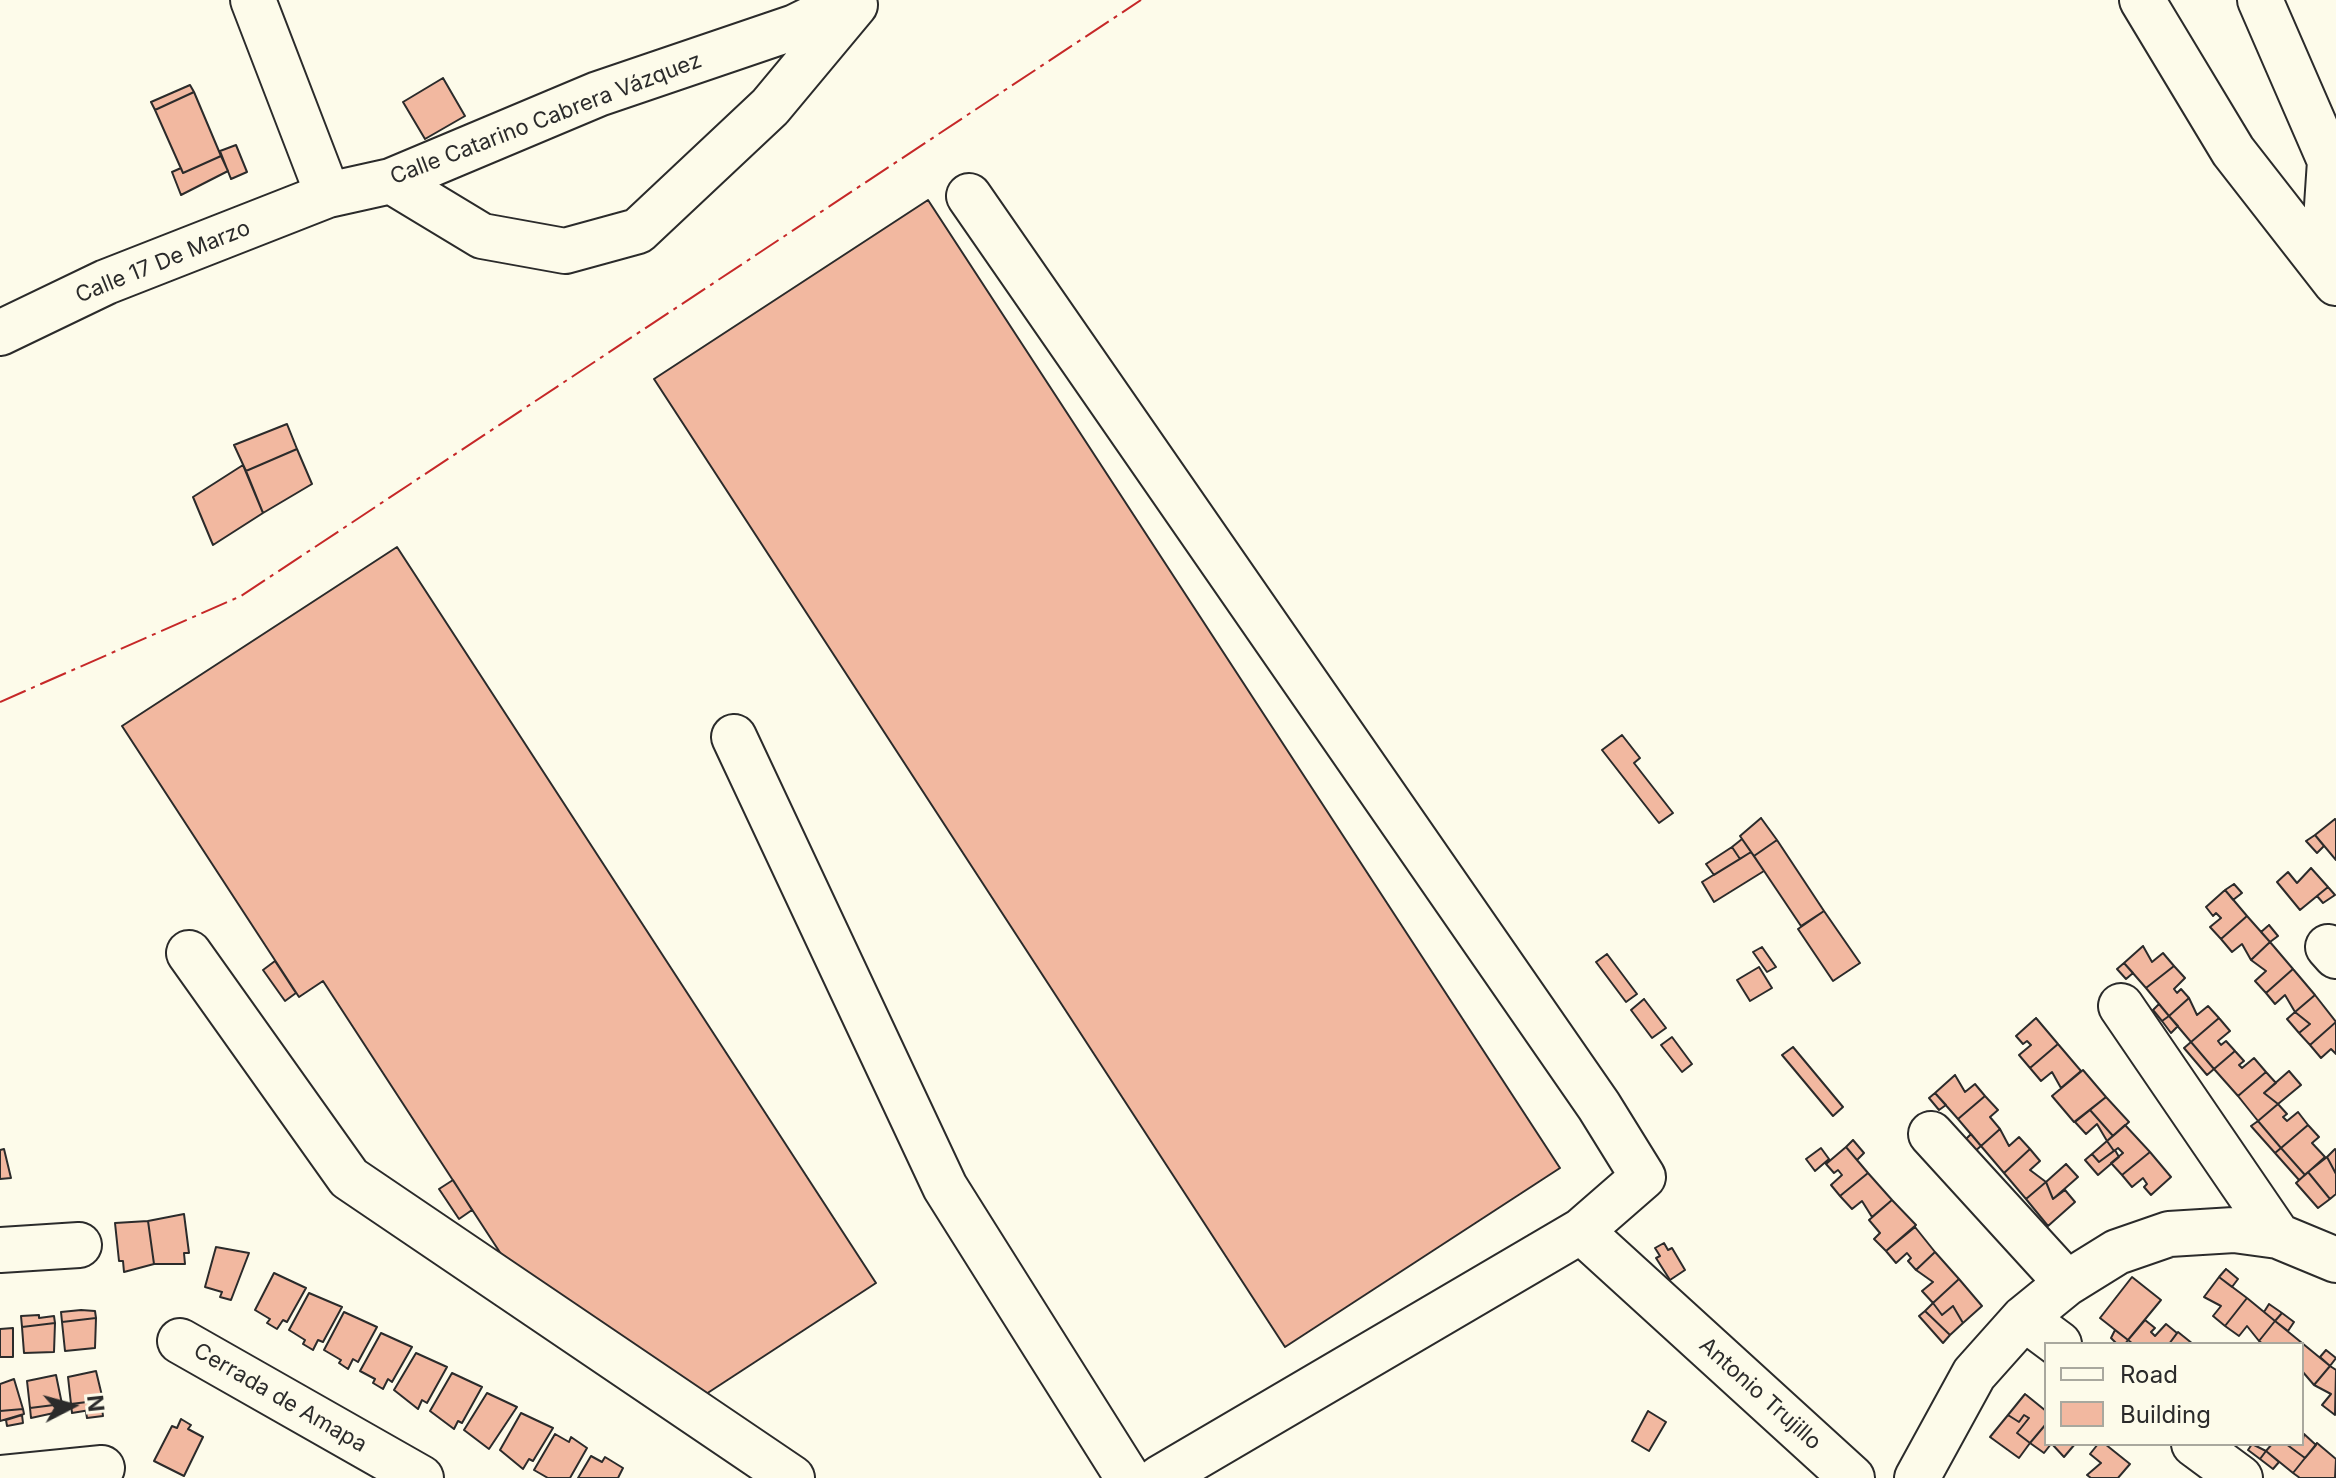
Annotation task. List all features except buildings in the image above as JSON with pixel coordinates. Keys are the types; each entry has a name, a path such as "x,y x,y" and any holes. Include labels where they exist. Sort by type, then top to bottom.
{"street":[{"path":"253,0 328,195"},
{"name":"Calle Catarino Cabrera Vázquez","path":"328,195 391,181 598,94 795,27 850,0"},
{"path":"391,181 482,236 565,251 638,231 770,107 859,0"},
{"path":"2142,0 2233,151 2329,275"},
{"path":"2260,0 2333,159 2329,275"},
{"name":"Calle 17 De Marzo","path":"0,333 106,282 328,195"},
{"path":"969,196 1599,1106 1643,1177 1581,1231 1160,1478"},
{"path":"734,737 945,1187 1128,1478"},
{"path":"189,953 349,1178 792,1478"},
{"path":"2121,1006 2278,1236"},
{"path":"1931,1134 2067,1283"},
{"path":"1917,1478 1974,1374 2024,1318 2067,1283 2117,1252 2169,1234 2234,1230 2278,1236 2336,1260"},
{"name":"Antonio Trujillo","path":"1581,1231 1852,1478"},
{"path":"0,1250 79,1245"},
{"path":"2024,1318 2056,1342"},
{"name":"Cerrada de Amapa","path":"180,1341 421,1478"},
{"path":"2197,1446 2240,1478"},
{"path":"2,1478 102,1468"}],"power":[{"path":"0,702 241,596 1141,0"}]}
